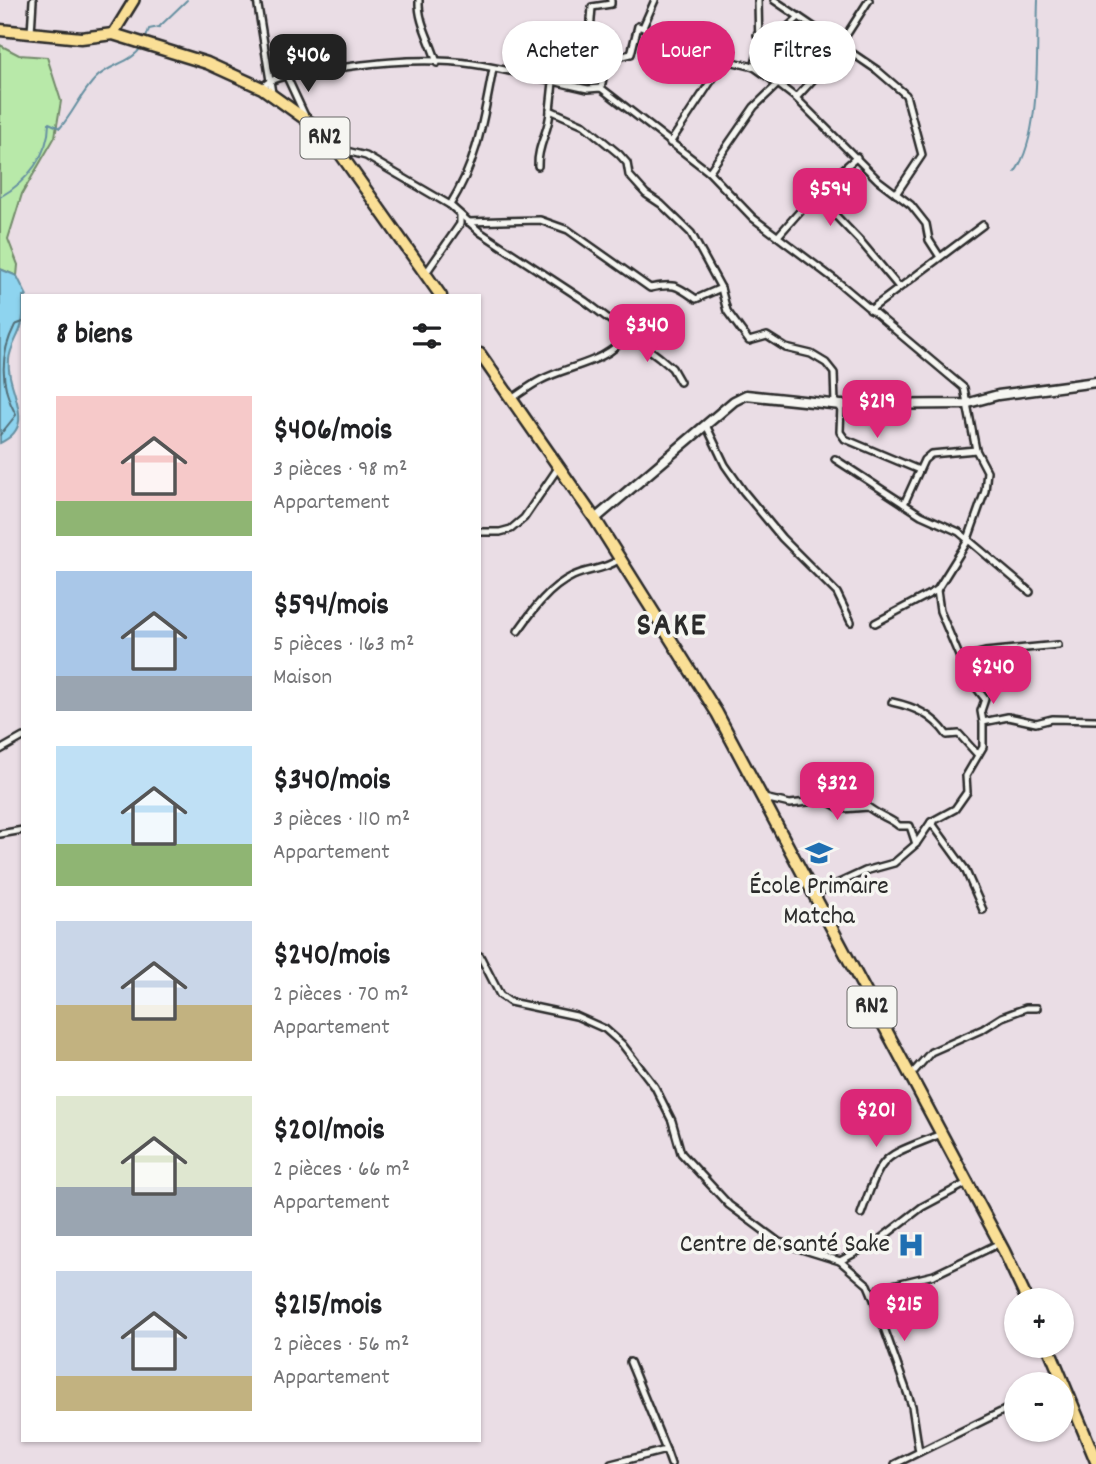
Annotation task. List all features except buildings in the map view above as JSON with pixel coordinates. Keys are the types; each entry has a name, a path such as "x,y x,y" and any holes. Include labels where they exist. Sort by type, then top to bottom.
{"highway":[{"name":"RN2","path":"0,30 81,38 113,34 207,63 272,94 308,121 337,149 440,294"},
{"name":"RN2","path":"481,355 595,519 668,631 764,798 812,895 1000,1243 1021,1288"},
{"path":"1074,1411 1094,1448 1096,1461"}],"main road":[{"path":"113,34 134,0"},
{"path":"595,519 734,401 746,395 838,405 965,404 998,395 1096,382"}],"street":[{"path":"31,33 33,0"},
{"path":"257,0 272,94"},
{"path":"419,0 421,22 430,38 438,63"},
{"path":"591,21 592,7 611,4 611,0"},
{"path":"646,21 655,0"},
{"path":"757,21 758,0"},
{"path":"774,0 804,21"},
{"path":"856,21 869,0"},
{"path":"794,21 799,17"},
{"path":"601,88 607,60 631,54 637,30"},
{"path":"856,57 877,70 906,95 922,155 897,194"},
{"path":"262,88 287,76 348,66 438,63 471,64 502,71"},
{"path":"450,205 468,175 482,128 492,69"},
{"path":"287,76 308,121"},
{"path":"538,166 537,150 550,123 553,84"},
{"path":"563,84 588,89 601,88 709,172 753,218 964,388 976,450 985,464 987,481 967,538 937,590 875,623"},
{"path":"670,142 709,84"},
{"path":"709,172 754,107 778,84 796,98 878,180 911,205 926,224 929,240 940,257"},
{"path":"796,98 808,84"},
{"path":"550,110 584,125 619,154 626,163 629,175 646,194 661,204 691,233 721,288 726,311 749,341 767,336 786,348 811,354 826,363 834,373 841,436 877,455 919,470"},
{"path":"337,149 366,156 450,205 468,222 585,301 672,368 680,382"},
{"path":"778,236 815,194 857,157"},
{"path":"815,194 898,286"},
{"path":"426,273 460,223 460,215"},
{"path":"468,222 540,220 568,230 650,288 681,286 696,299 721,288"},
{"path":"870,310 898,286 983,225"},
{"path":"513,403 513,398 541,380 588,362 619,346 627,335"},
{"path":"705,425 725,465 744,492 789,546 838,593 851,622"},
{"path":"904,504 919,470 931,454 976,450"},
{"path":"835,458 858,470 904,504 967,538 1030,592"},
{"path":"481,532 511,529 524,518 558,468"},
{"path":"518,631 541,599 574,575 605,569 620,559"},
{"path":"812,895 865,871 894,863 916,844 931,822 955,809 967,792 966,776 983,747 981,711 985,699 967,676 940,611 937,590"},
{"path":"960,659 985,652 1058,645"},
{"path":"892,702 912,707 937,721 947,735 959,734 978,755"},
{"path":"983,722 1008,717 1035,723 1052,719 1096,720"},
{"path":"0,750 21,738"},
{"path":"764,798 790,804 825,800 842,809 868,807 881,818 893,820 899,826 910,826 916,844"},
{"path":"931,822 965,869 983,911"},
{"path":"0,834 21,830"},
{"path":"481,958 500,995 510,1002 576,1016 605,1028 622,1044 654,1087 672,1121 681,1153 729,1205 779,1242 840,1261 868,1284 912,1406 919,1452"},
{"path":"909,1076 931,1052 983,1029 1002,1017 1026,1008 1037,1009"},
{"path":"861,1214 879,1164 888,1155 941,1134"},
{"path":"840,1261 879,1240 922,1207 967,1183"},
{"path":"873,1297 880,1288 934,1275 1000,1243"},
{"path":"630,1362 671,1464"},
{"path":"895,1464 908,1461 919,1452 1004,1410"},
{"path":"611,1464 666,1450"}],"green space":[{"path":"0,45 19,55 47,57 61,101 55,137 22,194 8,239 18,265 17,276 0,269"}],"water":[{"path":"0,269 17,276 26,294 21,294 21,326 9,360 9,371 18,406 18,427 0,443"}],"waterway":[{"path":"145,41 149,29 159,27 187,0"},
{"path":"1015,172 1024,156 1034,114 1038,0"},
{"path":"0,197 10,191 35,166 45,146 49,123 60,128 96,78 127,60 142,46"}],"place":[{"name":"École Primaire Matcha","path":"819,853"},
{"name":"Centre de santé Sake","path":"911,1245"}],"district":[{"name":"SAKE","path":"672,627"}]}
